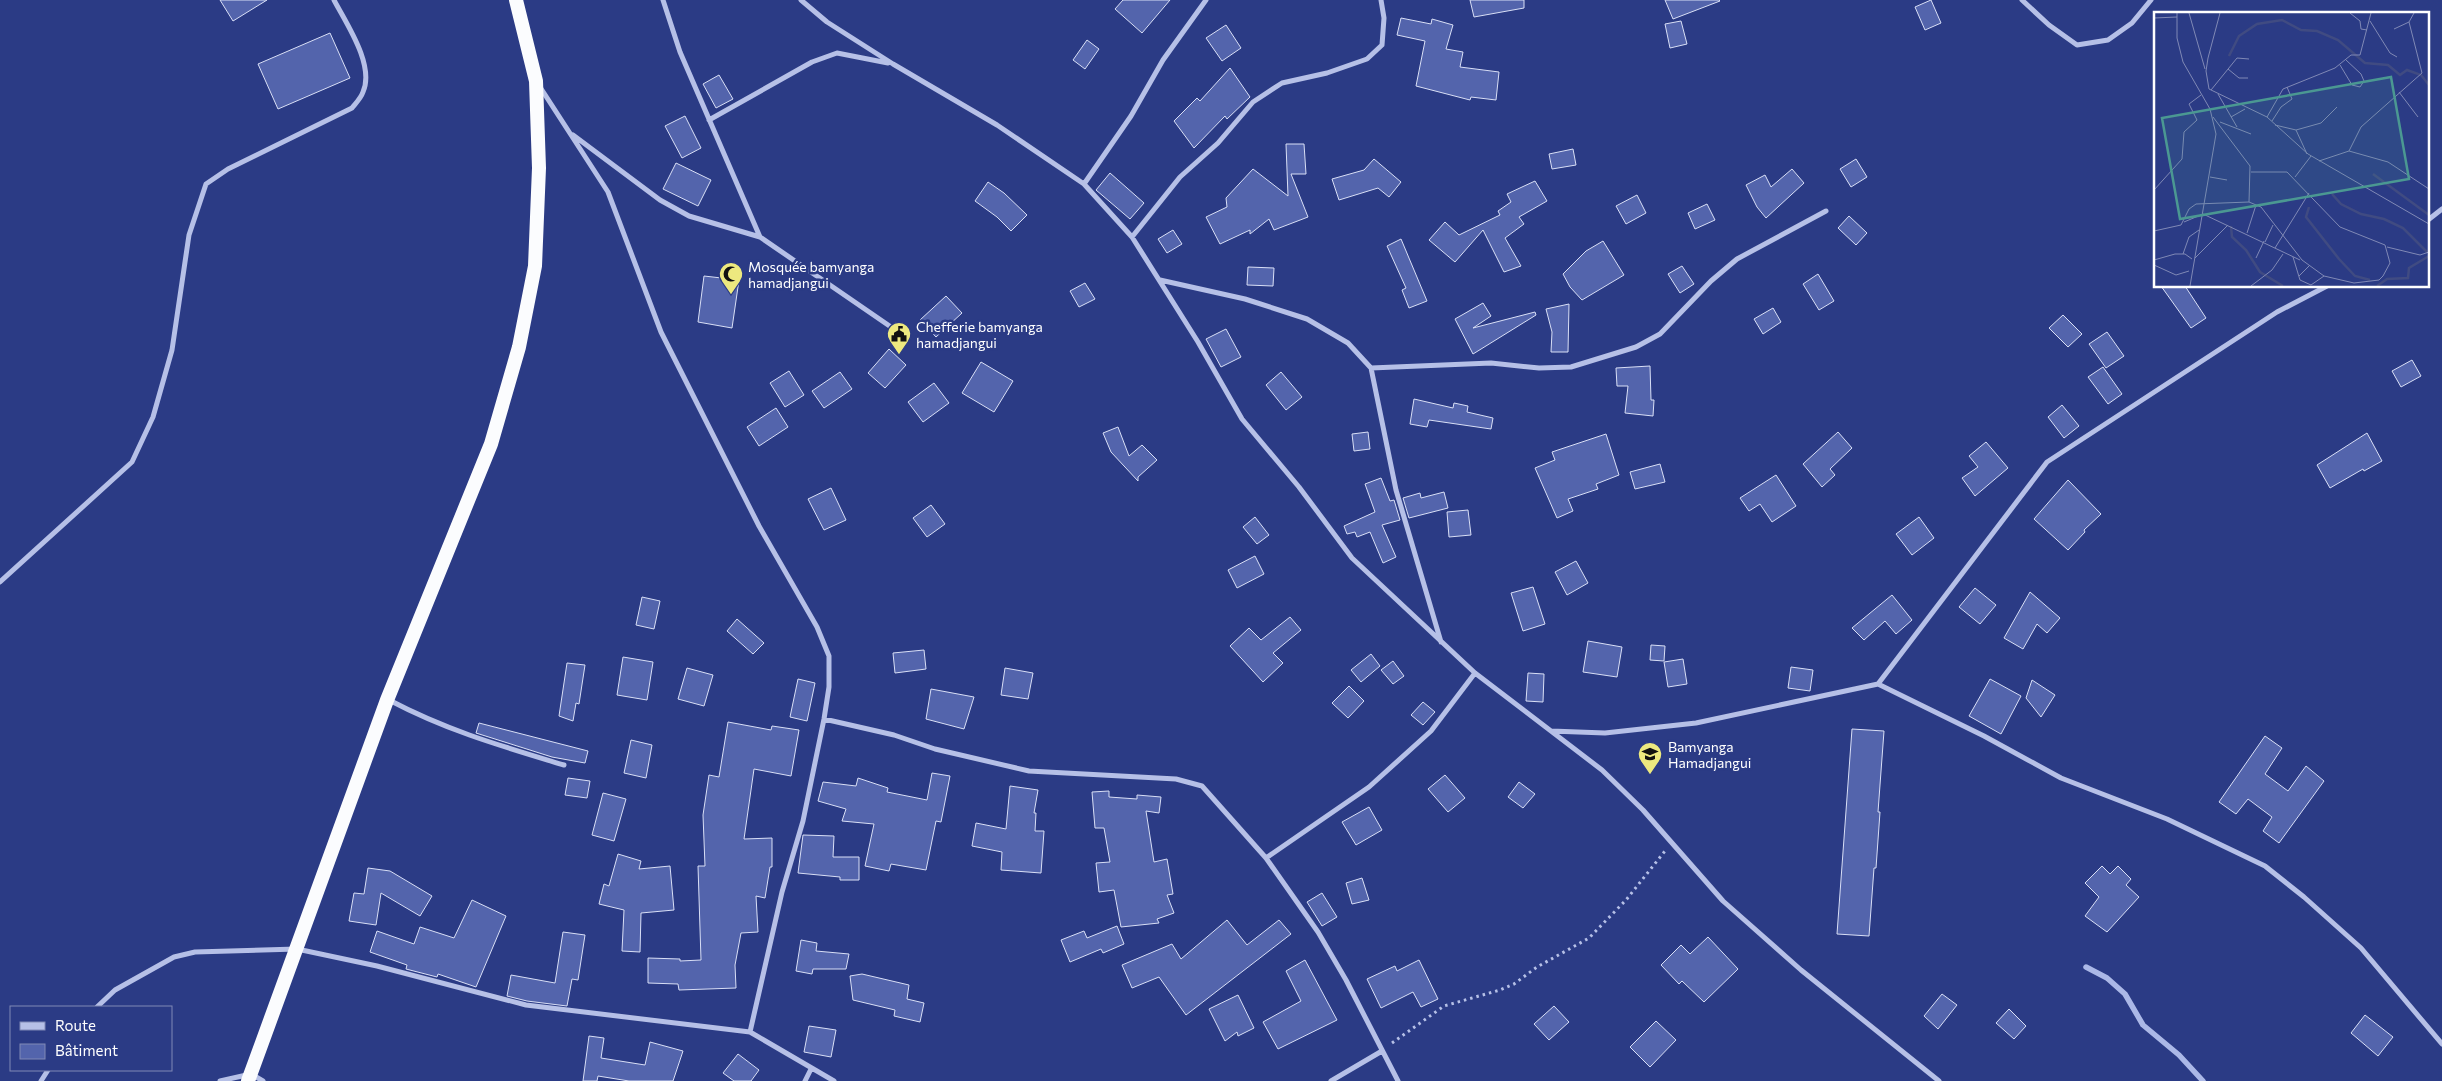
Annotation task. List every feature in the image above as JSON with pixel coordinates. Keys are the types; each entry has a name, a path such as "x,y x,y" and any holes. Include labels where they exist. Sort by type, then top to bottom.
{"highway":[{"path":"254,1079 296,949 388,700 491,444 519,347 535,266 539,168 536,81 516,0"}],"street":[{"path":"0,582 132,462 153,417 172,350 188,235 206,184 228,168 352,108 364,91 365,69 359,45 334,0"},
{"path":"662,0 680,52 760,237"},
{"path":"801,0 828,22 893,64 997,125 1084,184 1132,237 1160,280 1242,419 1299,488 1352,558 1475,673 1602,770 1643,810 1730,907 1808,976 1939,1081"},
{"path":"1084,184 1131,116 1162,60 1206,0"},
{"path":"1132,237 1180,177 1218,143 1253,102 1282,82 1327,74 1367,59 1382,44 1384,18 1381,0"},
{"path":"2022,0 2049,25 2077,44 2108,40 2132,23 2151,0"},
{"path":"709,120 812,62 838,53 893,64"},
{"path":"536,81 608,192 661,332 759,526 817,627 829,656 829,687 824,719 802,821 782,892 750,1032"},
{"path":"571,134 660,200 689,216 760,237 891,327"},
{"path":"2430,218 2442,209"},
{"path":"1371,368 1490,363 1539,368 1571,367 1636,347 1660,334 1711,281 1737,259 1826,211"},
{"path":"1160,280 1245,299 1307,320 1348,343 1371,368 1396,490 1442,643"},
{"path":"1878,684 2047,462 2277,312 2323,288"},
{"path":"1266,858 1369,787 1431,732 1475,673"},
{"path":"1551,731 1606,733 1696,723 1878,684 1984,736 2062,778 2167,819 2265,866 2304,897 2361,948 2442,1044"},
{"path":"388,700 429,721 474,738 564,765"},
{"path":"824,719 894,735 935,750 1029,770 1176,779 1202,786 1266,858 1318,932 1342,972 1398,1081"},
{"path":"98,1006 115,990 174,957 195,952 296,949 377,966 526,1005 750,1032 834,1081"},
{"path":"1331,1081 1382,1051"},
{"path":"805,1081 811,1069"},
{"path":"220,1081 254,1079"}],"path":[{"path":"1382,1051 1444,1006 1500,990 1514,984 1537,967 1589,938 1626,900 1671,843"}],"building":[{"path":"220,0 267,0 233,21"},
{"path":"1123,0 1170,0 1142,33 1115,9"},
{"path":"1470,0 1524,0 1524,8 1474,17"},
{"path":"1665,0 1719,0 1720,1 1673,19"},
{"path":"1931,0 1941,23 1925,30 1915,7"},
{"path":"1401,18 1431,24 1432,19 1453,25 1446,49 1463,52 1460,67 1499,72 1496,100 1471,97 1470,100 1416,86 1425,41 1397,35"},
{"path":"1681,21 1687,44 1670,48 1665,24"},
{"path":"1226,25 1241,48 1222,61 1206,38"},
{"path":"330,33 350,78 278,109 258,64"},
{"path":"1087,40 1099,49 1085,69 1073,60"},
{"path":"1230,68 1250,97 1227,119 1225,116 1194,148 1174,121 1197,98 1200,101"},
{"path":"719,75 733,99 716,108 703,84"},
{"path":"685,116 701,148 682,158 665,126"},
{"path":"1286,144 1304,144 1306,174 1291,174 1308,217 1274,230 1269,219 1250,234 1250,230 1220,244 1206,217 1227,207 1226,198 1253,169 1288,196"},
{"path":"1573,149 1576,165 1552,169 1549,154"},
{"path":"1374,159 1401,182 1389,197 1378,188 1339,200 1332,179 1364,170"},
{"path":"1856,159 1867,177 1851,187 1840,169"},
{"path":"676,163 711,180 698,206 663,189"},
{"path":"1792,169 1804,183 1766,218 1757,207 1746,185 1765,175 1771,187"},
{"path":"1110,173 1144,203 1130,219 1096,190"},
{"path":"1535,181 1547,201 1519,217 1524,224 1505,238 1521,266 1504,272 1483,230 1455,262 1429,240 1445,222 1459,235 1500,215 1498,211 1511,202 1507,194"},
{"path":"988,182 1004,193 1027,215 1011,231 997,217 975,201"},
{"path":"1637,195 1646,213 1626,224 1616,206"},
{"path":"1707,204 1715,220 1695,229 1688,213"},
{"path":"1849,216 1867,233 1856,245 1838,228"},
{"path":"1173,230 1182,244 1167,253 1158,239"},
{"path":"1401,239 1427,301 1409,308 1402,290 1406,288 1387,246"},
{"path":"1603,241 1624,275 1582,300 1570,287 1563,274 1586,251"},
{"path":"1682,266 1694,284 1680,293 1668,274"},
{"path":"1248,267 1274,268 1273,286 1247,285"},
{"path":"1818,274 1834,301 1819,310 1803,284"},
{"path":"704,276 739,280 732,328 698,322"},
{"path":"1085,283 1095,299 1079,307 1070,291"},
{"path":"2162,288 2186,288 2206,318 2191,328"},
{"path":"946,296 962,313 936,337 920,320"},
{"path":"1483,303 1491,316 1473,328 1535,312 1536,315 1473,354 1455,319"},
{"path":"1569,304 1568,352 1551,352 1552,332 1546,309"},
{"path":"1773,308 1781,322 1763,334 1754,319"},
{"path":"2063,315 2082,334 2068,347 2049,328"},
{"path":"1226,329 1241,357 1221,367 1206,339"},
{"path":"2107,332 2124,356 2106,368 2089,344"},
{"path":"889,349 906,365 885,388 868,373"},
{"path":"2412,360 2421,376 2401,387 2392,371"},
{"path":"981,362 1013,381 994,412 962,393"},
{"path":"1650,366 1651,400 1654,400 1653,416 1625,413 1628,386 1617,386 1616,368"},
{"path":"2103,367 2122,394 2108,404 2088,377"},
{"path":"789,371 804,395 785,407 770,383"},
{"path":"840,372 852,389 824,408 812,391"},
{"path":"1281,372 1302,397 1286,410 1266,385"},
{"path":"934,383 949,403 923,422 908,402"},
{"path":"1414,399 1453,408 1454,403 1468,406 1467,412 1493,418 1491,429 1429,420 1427,427 1410,424"},
{"path":"2062,405 2079,426 2064,438 2048,417"},
{"path":"776,408 788,427 759,446 747,427"},
{"path":"1118,427 1129,456 1142,445 1157,460 1138,477 1138,481 1111,452 1103,433"},
{"path":"1368,432 1370,449 1354,451 1352,434"},
{"path":"1838,432 1852,448 1830,469 1835,475 1822,487 1803,464"},
{"path":"2367,433 2382,461 2364,471 2363,469 2330,488 2317,465"},
{"path":"1606,434 1619,475 1596,484 1598,489 1568,499 1573,511 1557,518 1535,468 1555,460 1552,452"},
{"path":"1986,442 2008,468 1975,496 1962,478 1978,467 1969,456"},
{"path":"1660,464 1665,482 1635,489 1630,472"},
{"path":"1776,475 1796,506 1772,522 1760,504 1749,511 1740,498"},
{"path":"1381,478 1390,501 1394,500 1400,520 1382,525 1396,557 1383,563 1370,532 1357,537 1355,532 1347,534 1344,526 1375,512 1365,484"},
{"path":"2068,480 2101,514 2084,530 2085,532 2068,550 2034,519"},
{"path":"831,488 846,520 824,530 808,499"},
{"path":"1444,492 1448,508 1409,518 1403,498 1420,493 1421,498"},
{"path":"931,505 945,524 927,537 913,518"},
{"path":"1468,510 1471,535 1449,537 1447,512"},
{"path":"1255,517 1269,535 1257,544 1243,527"},
{"path":"1919,517 1934,538 1912,555 1896,534"},
{"path":"1255,556 1264,574 1237,588 1228,570"},
{"path":"1576,561 1588,583 1567,595 1555,572"},
{"path":"1533,587 1545,624 1523,631 1511,593"},
{"path":"1975,588 1996,605 1980,624 1959,607"},
{"path":"2030,592 2060,618 2047,633 2037,624 2023,649 2004,638"},
{"path":"1892,595 1912,620 1896,634 1885,621 1864,640 1852,628"},
{"path":"642,597 660,601 654,629 636,625"},
{"path":"1290,617 1301,630 1273,653 1283,663 1263,682 1230,646 1249,628 1261,640"},
{"path":"737,619 764,643 753,654 727,631"},
{"path":"1588,641 1622,647 1617,677 1583,672"},
{"path":"1651,645 1665,646 1664,661 1650,660"},
{"path":"924,650 926,669 895,673 893,653"},
{"path":"1371,654 1380,666 1361,682 1351,670"},
{"path":"623,657 653,662 647,700 617,695"},
{"path":"1683,659 1687,684 1668,687 1664,662"},
{"path":"1393,661 1404,676 1393,684 1381,670"},
{"path":"567,663 585,665 579,704 576,703 573,721 559,716"},
{"path":"1791,667 1813,670 1810,691 1788,688"},
{"path":"687,668 713,675 704,706 678,699"},
{"path":"1005,668 1033,673 1028,699 1001,695"},
{"path":"1528,673 1544,674 1543,702 1526,701"},
{"path":"798,679 815,683 807,721 790,717"},
{"path":"1990,679 2021,696 2001,734 1969,716"},
{"path":"2032,680 2055,695 2041,717 2026,698"},
{"path":"1349,686 1364,701 1348,718 1332,703"},
{"path":"931,689 974,697 964,729 926,719"},
{"path":"1423,702 1435,712 1423,725 1411,715"},
{"path":"728,722 771,730 772,726 799,730 791,776 754,769 744,839 772,838 772,867 770,867 765,898 756,896 758,932 741,933 735,965 736,988 679,990 678,984 648,983 648,958 680,959 680,961 701,960 698,866 705,866 703,815 709,775 719,777"},
{"path":"479,723 588,751 585,763 552,757 476,733"},
{"path":"1852,729 1884,731 1876,868 1874,868 1869,936 1837,934"},
{"path":"2265,736 2282,748 2265,774 2288,791 2306,766 2324,781 2279,843 2263,831 2272,817 2248,799 2236,814 2219,802"},
{"path":"631,740 652,745 646,778 624,773"},
{"path":"932,773 950,776 941,822 936,821 926,870 891,864 889,871 865,866 874,824 842,821 846,809 818,801 823,782 856,786 858,778 888,788 887,792 927,800"},
{"path":"1445,775 1465,798 1448,812 1428,789"},
{"path":"568,778 590,781 587,798 565,795"},
{"path":"1519,782 1535,794 1523,808 1508,797"},
{"path":"1010,786 1038,790 1034,813 1036,813 1035,831 1044,831 1041,873 1001,870 1002,852 972,846 976,823 1006,829"},
{"path":"1109,791 1109,797 1137,799 1137,795 1161,797 1159,813 1146,811 1154,862 1167,859 1173,894 1167,895 1174,913 1157,919 1159,923 1121,927 1114,890 1099,892 1096,863 1110,862 1104,828 1095,828 1092,792"},
{"path":"603,793 626,799 614,841 592,835"},
{"path":"1369,807 1382,830 1356,845 1342,822"},
{"path":"803,835 834,836 833,857 859,857 859,880 840,880 840,877 798,873"},
{"path":"618,854 641,861 639,869 670,866 674,910 641,913 640,952 622,951 624,910 599,904 604,884 609,886"},
{"path":"2102,866 2110,874 2118,866 2131,879 2126,885 2139,897 2107,932 2085,916 2099,897 2085,883"},
{"path":"368,868 390,871 432,896 420,916 381,893 376,925 349,921 354,893 364,894"},
{"path":"1362,878 1369,900 1352,904 1346,883"},
{"path":"1322,893 1337,917 1322,926 1307,902"},
{"path":"472,900 506,916 476,987 438,974 437,977 406,969 407,965 370,952 377,931 414,944 420,927 454,938"},
{"path":"1227,920 1247,945 1279,920 1291,934 1186,1015 1159,977 1132,988 1122,965 1172,944 1181,959"},
{"path":"1117,926 1124,944 1103,953 1101,949 1070,962 1061,940 1084,931 1087,938"},
{"path":"563,932 585,935 578,980 572,979 567,1006 527,1001 507,996 511,975 555,983"},
{"path":"1708,937 1738,969 1704,1002 1682,981 1679,984 1661,965 1681,945 1690,954"},
{"path":"801,940 817,943 816,951 849,954 846,969 813,969 812,974 796,971"},
{"path":"1305,960 1337,1020 1278,1049 1263,1022 1301,1001 1286,971"},
{"path":"1419,960 1438,999 1421,1007 1413,992 1381,1008 1367,979 1395,966 1397,971"},
{"path":"862,974 909,985 907,999 924,1003 920,1022 894,1016 895,1010 853,1000 850,976"},
{"path":"1942,994 1957,1005 1938,1029 1924,1016"},
{"path":"1238,995 1254,1028 1238,1036 1237,1032 1225,1041 1209,1009"},
{"path":"1554,1006 1569,1022 1549,1040 1534,1024"},
{"path":"2009,1009 2026,1026 2014,1039 1996,1023"},
{"path":"2365,1015 2393,1037 2378,1056 2351,1033"},
{"path":"1656,1021 1676,1040 1650,1067 1630,1047"},
{"path":"809,1026 836,1030 831,1057 804,1052"},
{"path":"589,1036 604,1038 601,1058 645,1065 650,1042 683,1051 673,1081 629,1081 598,1076 597,1081 583,1081"},
{"path":"738,1054 759,1070 751,1081 734,1081 723,1073"}],"waterway":[{"path":"2086,967 2107,978 2125,994 2143,1025 2179,1055 2203,1081"}],"place":[{"name":"Mosquée bamyanga hamadjangui","path":"731,295"},
{"name":"Chefferie bamyanga hamadjangui","path":"899,355"},
{"name":"Bamyanga Hamadjangui","path":"1650,775"}]}
